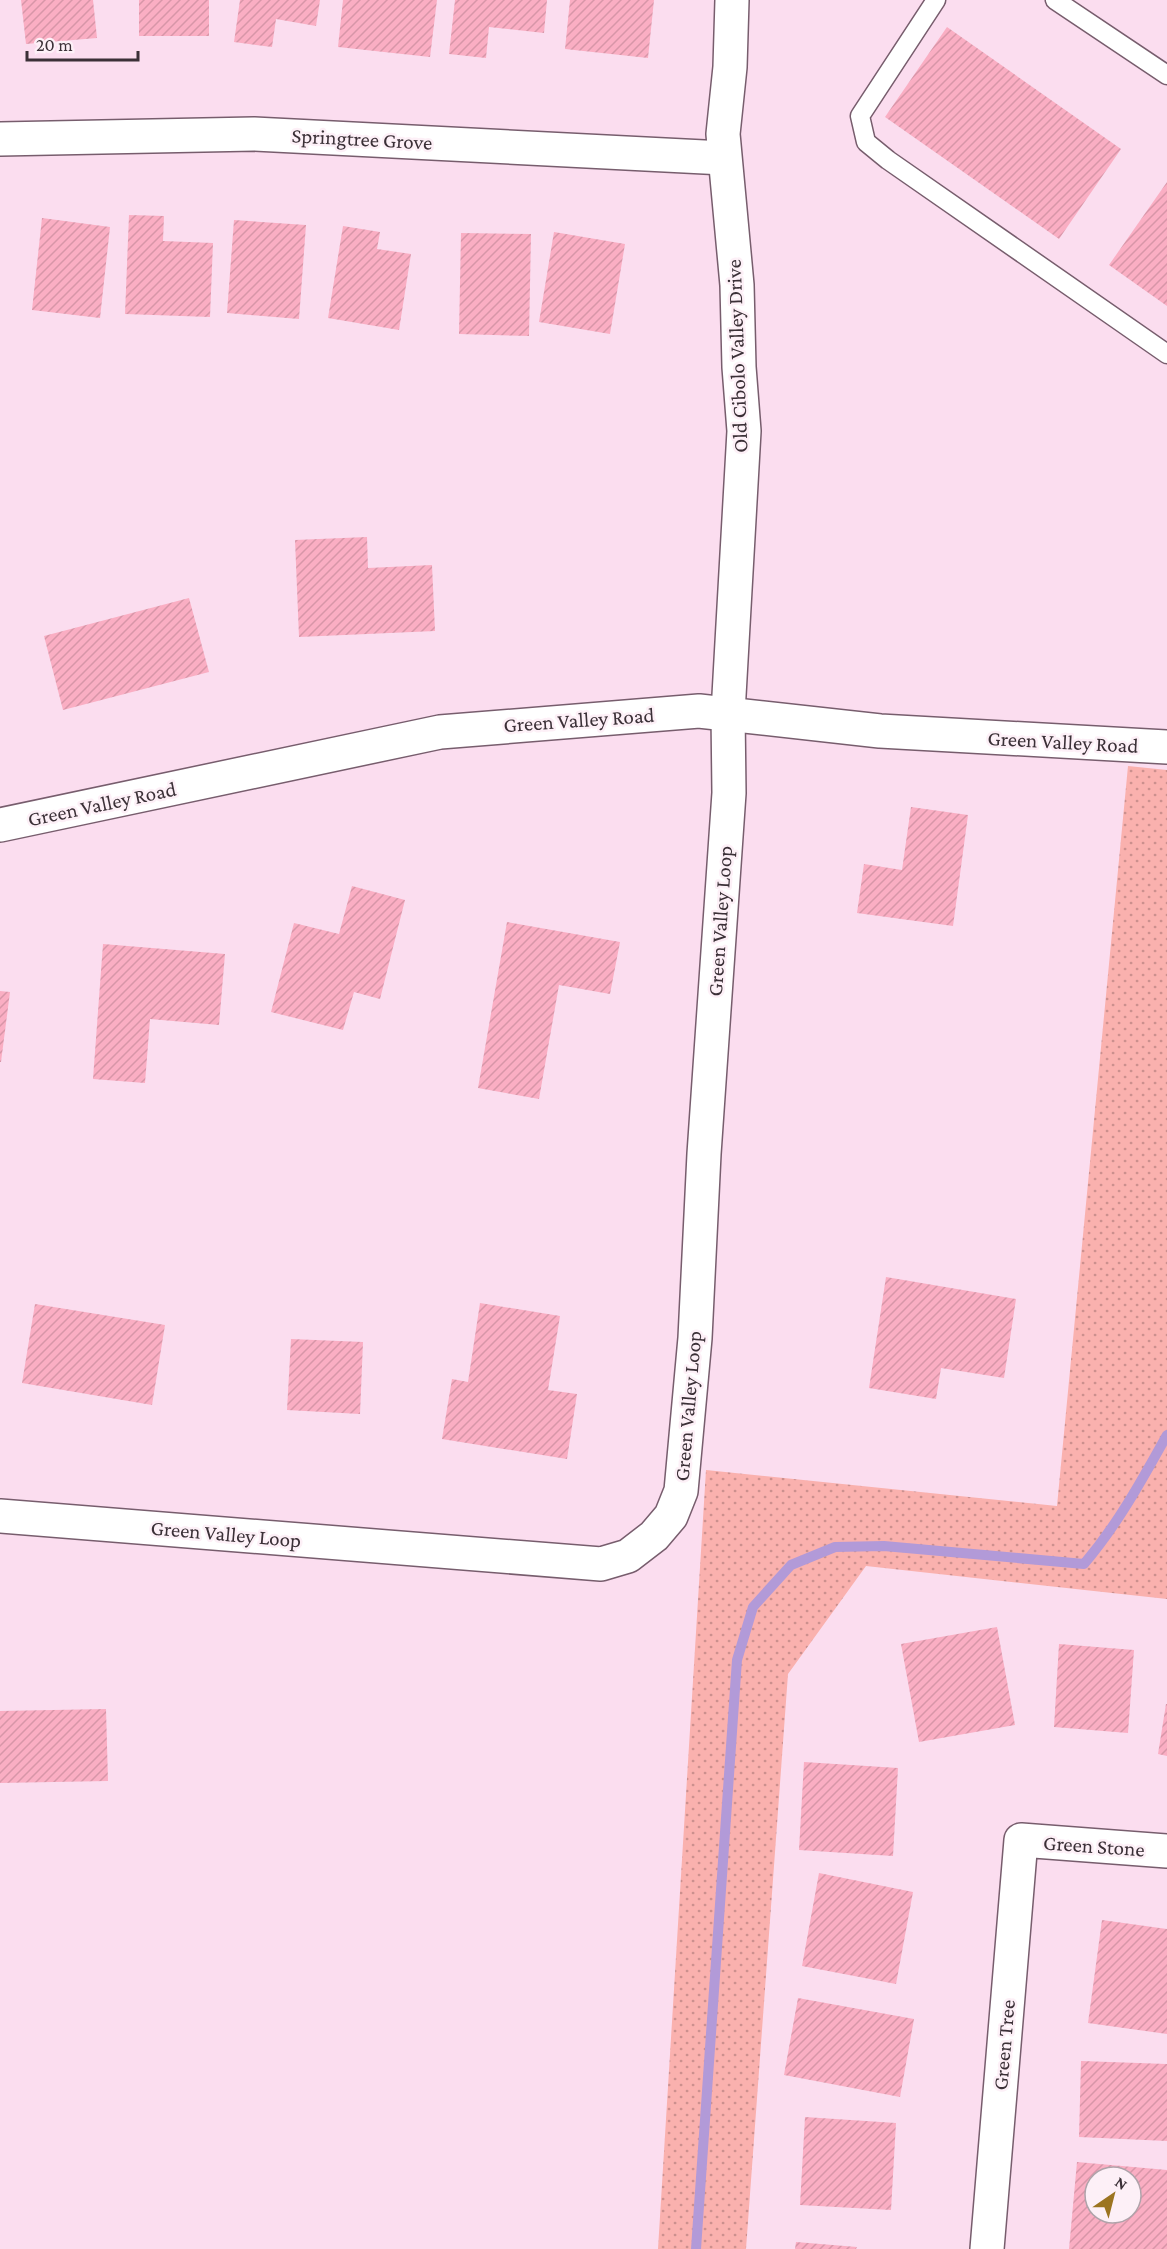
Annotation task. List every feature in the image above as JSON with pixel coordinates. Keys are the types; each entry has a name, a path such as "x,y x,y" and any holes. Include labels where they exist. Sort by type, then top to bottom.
{"street":[{"name":"Old Cibolo Valley Drive","path":"728,713 744,431 736,285 723,134 730,67 732,0"},
{"name":"Springtree Grove","path":"0,140 254,134 724,158"},
{"name":"Green Valley Road","path":"0,825 441,732 699,711 880,731 1115,746 1167,747"},
{"name":"Green Valley Loop","path":"0,1516 601,1564 628,1556 654,1536 671,1516 681,1491 682,1480 694,1338 729,792 728,713"},
{"name":"Green Stone","path":"1021,1840 1167,1851"},
{"name":"Green Tree","path":"987,2249 1021,1840"}],"lane":[{"path":"936,0 860,116 866,142 888,160 1167,354"},
{"path":"1055,0 1167,75"}],"shaded area":[{"path":"1128,766 1167,770 1167,1599 866,1566 788,1674 746,2249 658,2249 706,1470 1057,1506"}],"building":[{"path":"21,0 93,0 97,38 26,44"},
{"path":"139,0 209,0 209,36 139,36"},
{"path":"240,0 320,0 316,26 276,19 272,47 234,42"},
{"path":"343,0 437,0 430,57 338,47"},
{"path":"455,0 547,0 544,33 489,27 486,58 449,54"},
{"path":"570,0 654,0 648,58 565,49"},
{"path":"947,27 1121,149 1059,239 885,117"},
{"path":"1167,182 1167,306 1109,265"},
{"path":"129,215 164,216 163,241 213,243 210,317 125,314"},
{"path":"42,218 110,227 100,318 32,310"},
{"path":"234,220 306,225 299,319 227,313"},
{"path":"343,226 380,232 377,249 411,254 399,330 328,318"},
{"path":"554,232 625,244 610,334 539,322"},
{"path":"461,233 531,234 529,336 459,334"},
{"path":"367,537 368,568 432,565 435,631 299,637 295,540"},
{"path":"189,598 209,672 63,710 44,636"},
{"path":"911,807 968,815 953,926 857,913 864,864 902,870"},
{"path":"352,886 405,900 380,999 354,992 343,1030 271,1012 294,923 339,934"},
{"path":"507,922 620,942 610,994 559,985 539,1099 478,1088"},
{"path":"103,944 225,954 219,1025 150,1019 145,1083 93,1079"},
{"path":"0,991 10,992 1,1062 0,1062"},
{"path":"886,1277 1016,1299 1004,1378 941,1368 936,1399 869,1388"},
{"path":"480,1303 560,1316 548,1390 577,1394 567,1459 442,1439 452,1379 468,1382"},
{"path":"35,1304 165,1325 152,1405 22,1383"},
{"path":"291,1339 363,1342 360,1414 287,1410"},
{"path":"997,1627 1015,1725 919,1742 901,1644"},
{"path":"1059,1644 1134,1650 1128,1733 1054,1727"},
{"path":"1167,1704 1167,1756 1158,1754"},
{"path":"106,1709 108,1781 0,1783 0,1711"},
{"path":"804,1762 898,1768 893,1856 799,1850"},
{"path":"819,1873 913,1892 896,1984 802,1966"},
{"path":"1102,1920 1167,1929 1167,2034 1088,2023"},
{"path":"798,1998 914,2019 900,2097 784,2075"},
{"path":"1081,2061 1167,2064 1167,2141 1079,2137"},
{"path":"805,2117 896,2123 891,2210 800,2205"},
{"path":"1077,2162 1111,2165 1083,2165 1083,2225 1143,2225 1143,2168 1167,2170 1167,2249 1069,2249"},
{"path":"796,2242 857,2247 856,2249 795,2249"}],"waterway":[{"path":"696,2249 737,1660 753,1607 791,1565 835,1547 884,1546 1084,1564 1119,1517 1167,1435"}]}
